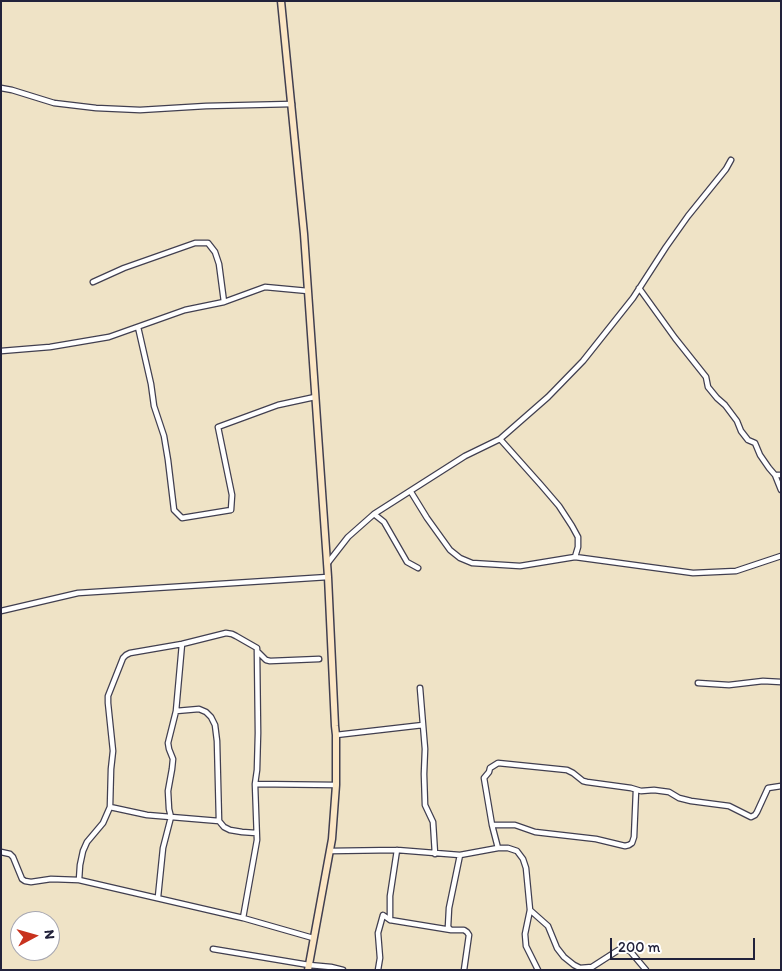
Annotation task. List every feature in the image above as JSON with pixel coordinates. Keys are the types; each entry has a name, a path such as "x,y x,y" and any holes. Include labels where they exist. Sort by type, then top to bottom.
{"main road":[{"path":"281,1 308,291 328,576 336,735 336,786 330,851 308,967"}],"street":[{"path":"1,88 54,103 140,110 292,104"},
{"path":"327,564 348,537 374,514 465,456 500,439 548,397 583,361 633,298 688,216 726,169 731,160"},
{"path":"93,282 150,259 195,244 208,243 215,252 219,264 224,302"},
{"path":"1,351 50,347 110,337 185,310 224,302 265,287 308,291"},
{"path":"640,288 675,338 706,377 708,387 725,405 748,440 755,443 760,455 769,468 778,475 781,490"},
{"path":"138,327 154,406 164,436 174,510 182,518 231,510 232,495 218,427 278,405 315,397"},
{"path":"500,439 559,506 572,526 578,537 575,557"},
{"path":"410,492 450,550 460,558 472,563 520,566 575,557 693,573 736,571 781,556"},
{"path":"374,514 384,522 407,562 418,568"},
{"path":"1,611 78,593 328,576"},
{"path":"79,880 83,851 87,842 103,823 110,807 113,751 108,696 123,658 130,653 182,644 226,633 232,634 257,648 258,733 255,784 257,840 243,918"},
{"path":"158,897 163,848 171,817 168,791 172,759 168,743 176,711 182,644"},
{"path":"256,651 270,662 319,659"},
{"path":"698,683 729,685 763,681 781,682"},
{"path":"420,688 426,749 424,774 426,805 433,822 435,854"},
{"path":"176,711 198,709 206,712 211,717 215,725 217,740 219,821 230,830 256,833"},
{"path":"336,735 423,725"},
{"path":"498,848 484,778 490,768 498,763 567,770 583,781 636,790 668,792 690,801 729,806 751,817 757,812 768,788 781,786"},
{"path":"255,784 336,786"},
{"path":"492,825 515,825 535,832 596,839 625,846 632,844 634,838 636,790"},
{"path":"110,807 147,815 219,821"},
{"path":"330,851 396,850 460,856 498,848 508,848 517,851 523,859 526,868 530,910 525,934 526,946 538,970"},
{"path":"390,920 390,896 396,850"},
{"path":"1,852 10,854 13,857 22,879 25,881 51,879 79,880 243,918 313,938"},
{"path":"451,930 448,927 448,914 460,856"},
{"path":"530,910 548,926 557,948 574,965 580,968 592,967 620,949 624,949 630,951 646,970"},
{"path":"378,970 380,958 378,933 383,915 390,920 451,930 464,930 467,932 469,935 464,970"},
{"path":"213,949 308,967 331,967 343,970"}]}
